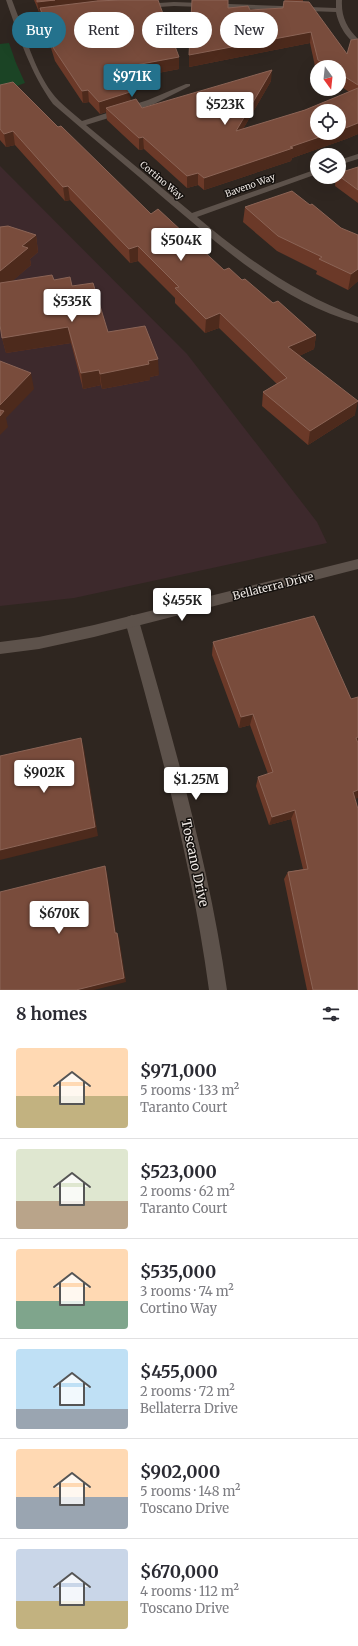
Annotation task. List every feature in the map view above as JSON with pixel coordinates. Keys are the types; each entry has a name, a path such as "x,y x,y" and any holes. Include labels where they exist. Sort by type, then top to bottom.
{"street":[{"name":"Cortino Way","path":"9,0 14,12"},
{"path":"339,0 338,10 340,19 345,29 358,43"},
{"path":"139,6 174,2 338,10"},
{"name":"Cortino Way","path":"27,48 36,74 46,91 56,102 190,217 249,264 276,283 321,307 358,320"},
{"path":"81,124 151,102 188,85"},
{"path":"346,160 358,156"},
{"name":"Baveno Way","path":"190,217 310,174"},
{"name":"Bellaterra Drive","path":"0,648 39,643 358,564"},
{"name":"Toscano Drive","path":"132,621 177,783 197,862 214,953 218,990"}],"shaded area":[{"path":"0,166 187,354 317,522 327,543 74,598 0,606"}],"green space":[{"path":"9,43 25,83 0,92 0,44"}],"building":[{"path":"37,0 55,0 37,2"},
{"path":"158,0 162,12 142,12 142,48 176,48 179,57 114,69 130,92 99,102 88,90 82,91 54,48 66,48 66,12 42,12 40,8 97,1"},
{"path":"192,0 228,0 228,8 248,6 250,10 283,8 284,1 309,2 347,54 351,40 358,39 358,85 346,77 346,60 318,60 311,32 278,38 278,12 220,12 220,48 226,48 189,55 189,48 212,48 212,12 191,12"},
{"path":"272,70 236,131 310,108 310,140 290,147 293,148 204,178 198,173 187,176 143,137 139,138 106,108 136,99 142,108"},
{"path":"13,82 58,127 61,126 151,214 158,209 224,270 229,268 242,280 245,279 273,303 278,301 316,335 288,347 358,401 310,431 263,392 287,378 220,313 206,319 175,288 179,287 138,246 129,249 68,186 63,187 13,131 4,134 0,129 0,85"},
{"path":"358,88 358,123 346,127 346,104 319,104 339,96 346,96 346,93"},
{"path":"358,167 358,190 346,181 346,171"},
{"path":"292,191 310,205 312,204 341,228 358,235 358,269 351,274 319,259 322,257 278,236 245,207"},
{"path":"8,226 36,235 22,246 28,248 0,271 0,227"},
{"path":"52,275 54,280 70,277 72,286 93,283 108,332 145,326 158,359 148,361 149,364 100,374 99,370 81,373 68,327 2,338 0,325 0,283"},
{"path":"0,361 31,373 0,405"},
{"path":"0,410 4,411 0,416"},
{"path":"314,616 351,699 358,697 358,737 356,738 358,743 358,790 353,792 358,809 358,990 313,990 288,872 308,869 295,810 272,817 258,777 273,772 253,714 241,717 213,642"},
{"path":"81,738 95,827 0,850 0,756"},
{"path":"105,866 115,933 117,933 124,978 76,990 0,990 0,892"}]}
